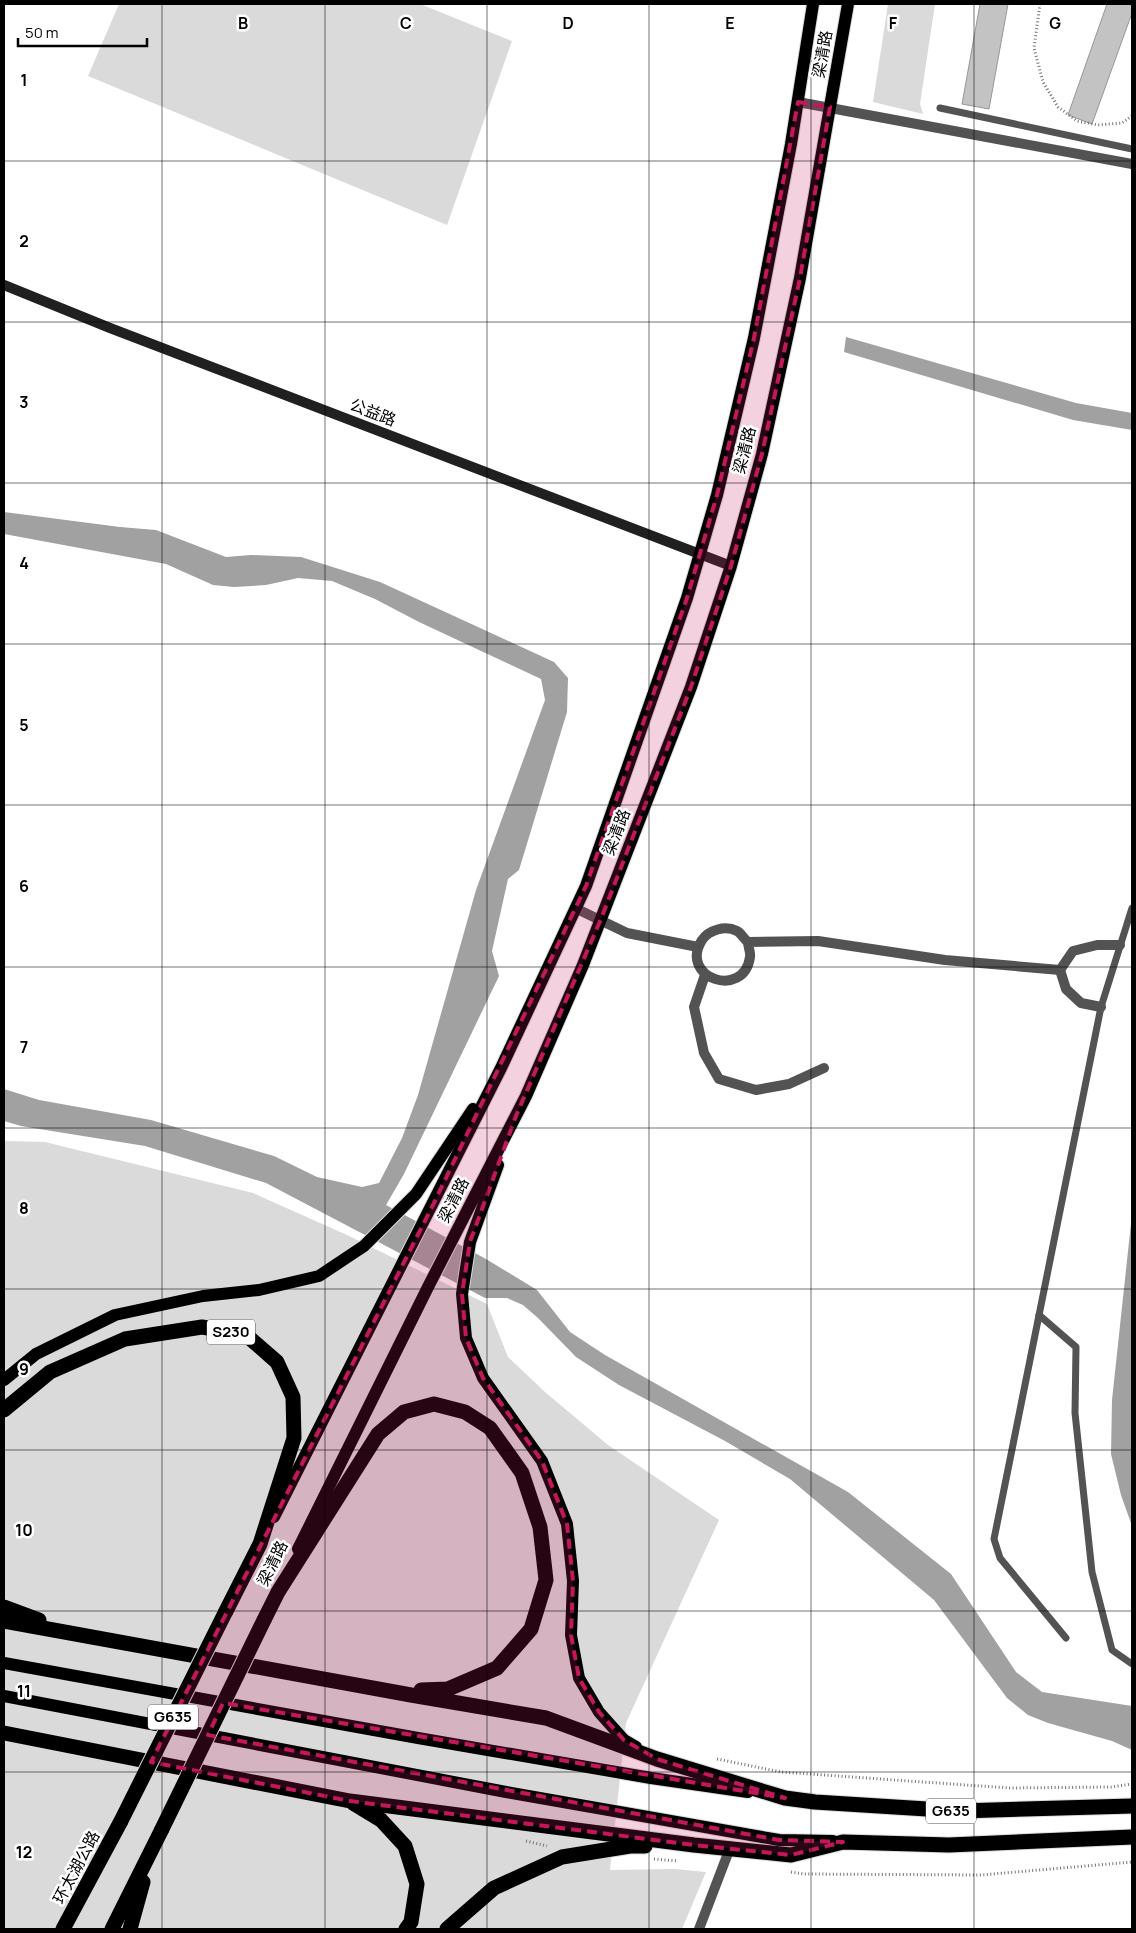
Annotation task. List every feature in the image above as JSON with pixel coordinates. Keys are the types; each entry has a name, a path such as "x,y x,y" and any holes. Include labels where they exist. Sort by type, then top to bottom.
{"highway":[{"name":"S230","path":"4,1410 50,1372 125,1339 202,1327 245,1334 277,1362 294,1397 294,1438 260,1544"},
{"path":"278,1592 378,1434 404,1412 434,1404 465,1412 490,1428 522,1473 540,1527 546,1580 531,1629 497,1668 448,1689 387,1690"},
{"name":"梁清路","path":"121,1821 260,1544"},
{"name":"梁清路","path":"153,1844 278,1592"},
{"path":"4,1607 80,1634"},
{"path":"4,1621 546,1718 657,1759 785,1798"},
{"path":"4,1733 350,1800 694,1845 791,1855 843,1842"},
{"name":"G635","path":"785,1798 815,1802 959,1811 1132,1806"},
{"path":"350,1800 380,1820 404,1846 417,1884 411,1922 406,1929"},
{"name":"环太湖公路","path":"63,1929 121,1821"},
{"name":"G635","path":"843,1842 949,1845 1132,1837"},
{"path":"112,1929 153,1844"},
{"path":"130,1929 153,1844"},
{"path":"447,1929 494,1888 562,1857 630,1846 694,1845"}],"main road":[{"name":"梁清路","path":"260,1544 501,1068 586,886 687,598 717,495 754,338 798,102 813,4"},
{"name":"梁清路","path":"278,1592 428,1287 516,1116 583,965 691,687 731,566 762,454 800,278 848,4"},
{"path":"4,1380 36,1354 115,1315 203,1296 259,1290 319,1276 364,1246 416,1194 501,1068"},
{"path":"516,1116 470,1242 462,1294 466,1338 483,1378 542,1461 567,1524 573,1581 570,1635 579,1678 599,1712 624,1740 657,1759"},
{"path":"4,1663 641,1776 785,1798"},
{"path":"4,1696 496,1790 770,1838 843,1842"}],"street":[{"path":"798,102 1132,164"},
{"name":"公益路","path":"4,285 110,328 731,566"},
{"path":"575,908 627,933 698,947"},
{"path":"721,928 736,931 748,942 750,957 745,971 734,980 719,982 705,975 698,962 698,947 706,934 721,928"},
{"path":"748,942 818,941 945,960 1060,970"},
{"path":"1101,1007 1081,1003 1066,989 1060,970 1072,951 1098,945 1120,945"},
{"path":"705,975 694,1008 704,1053 719,1079 756,1090 789,1084 824,1068"},
{"path":"699,1929 730,1848"}],"lane":[{"path":"940,108 1132,149"},
{"path":"1066,1638 1000,1558 994,1539 1101,1007 1132,908"},
{"path":"1039,1315 1076,1347 1075,1413 1092,1572 1112,1650 1132,1664"}],"path":[{"path":"1040,4 1034,48 1043,82 1058,107 1077,120 1098,125 1122,123 1132,116"},
{"path":"1111,1787 1132,1784"},
{"path":"1102,1866 1132,1862"}],"highlighted area":[{"path":"798,102 830,107 800,278 762,454 731,566 691,687 601,919 516,1116 470,1242 462,1294 466,1338 483,1378 542,1461 567,1524 573,1581 571,1635 579,1678 599,1712 624,1740 657,1759 785,1798 223,1703 208,1735 779,1840 843,1842 791,1855 694,1845 350,1801 151,1762 433,1205 586,886 687,598 717,495 754,338"}],"shaded area":[{"path":"119,4 420,4 512,41 447,225 88,76"},
{"path":"888,4 935,4 920,104 923,114 873,102"},
{"path":"846,337 1076,403 1132,413 1132,430 1073,420 844,352"},
{"path":"4,512 156,530 226,557 251,555 301,557 380,582 554,662 568,678 567,712 519,870 508,879 492,951 499,976 404,1174 386,1205 486,1259 537,1290 570,1332 605,1355 848,1492 951,1574 1016,1672 1042,1692 1132,1706 1132,1750 1112,1741 1048,1723 1028,1715 1007,1698 934,1600 790,1479 725,1441 619,1385 576,1357 523,1305 507,1298 485,1298 266,1183 145,1146 21,1126 4,1121 4,1089 39,1100 151,1120 274,1156 317,1177 362,1187 379,1183 402,1138 418,1095 476,890 545,700 541,679 419,622 375,599 332,581 298,578 266,585 234,587 213,585 166,564 4,534"},
{"path":"4,1141 45,1142 253,1193 347,1235 487,1304 508,1357 545,1392 608,1445 719,1520 626,1723 610,1870 675,1869 706,1872 682,1929 4,1929"},
{"path":"1132,1214 1132,1526 1121,1495 1111,1454 1112,1400"}],"building":[{"path":"980,4 1008,4 989,109 962,104"},
{"path":"1107,4 1132,4 1132,13 1092,124 1068,115"}]}
